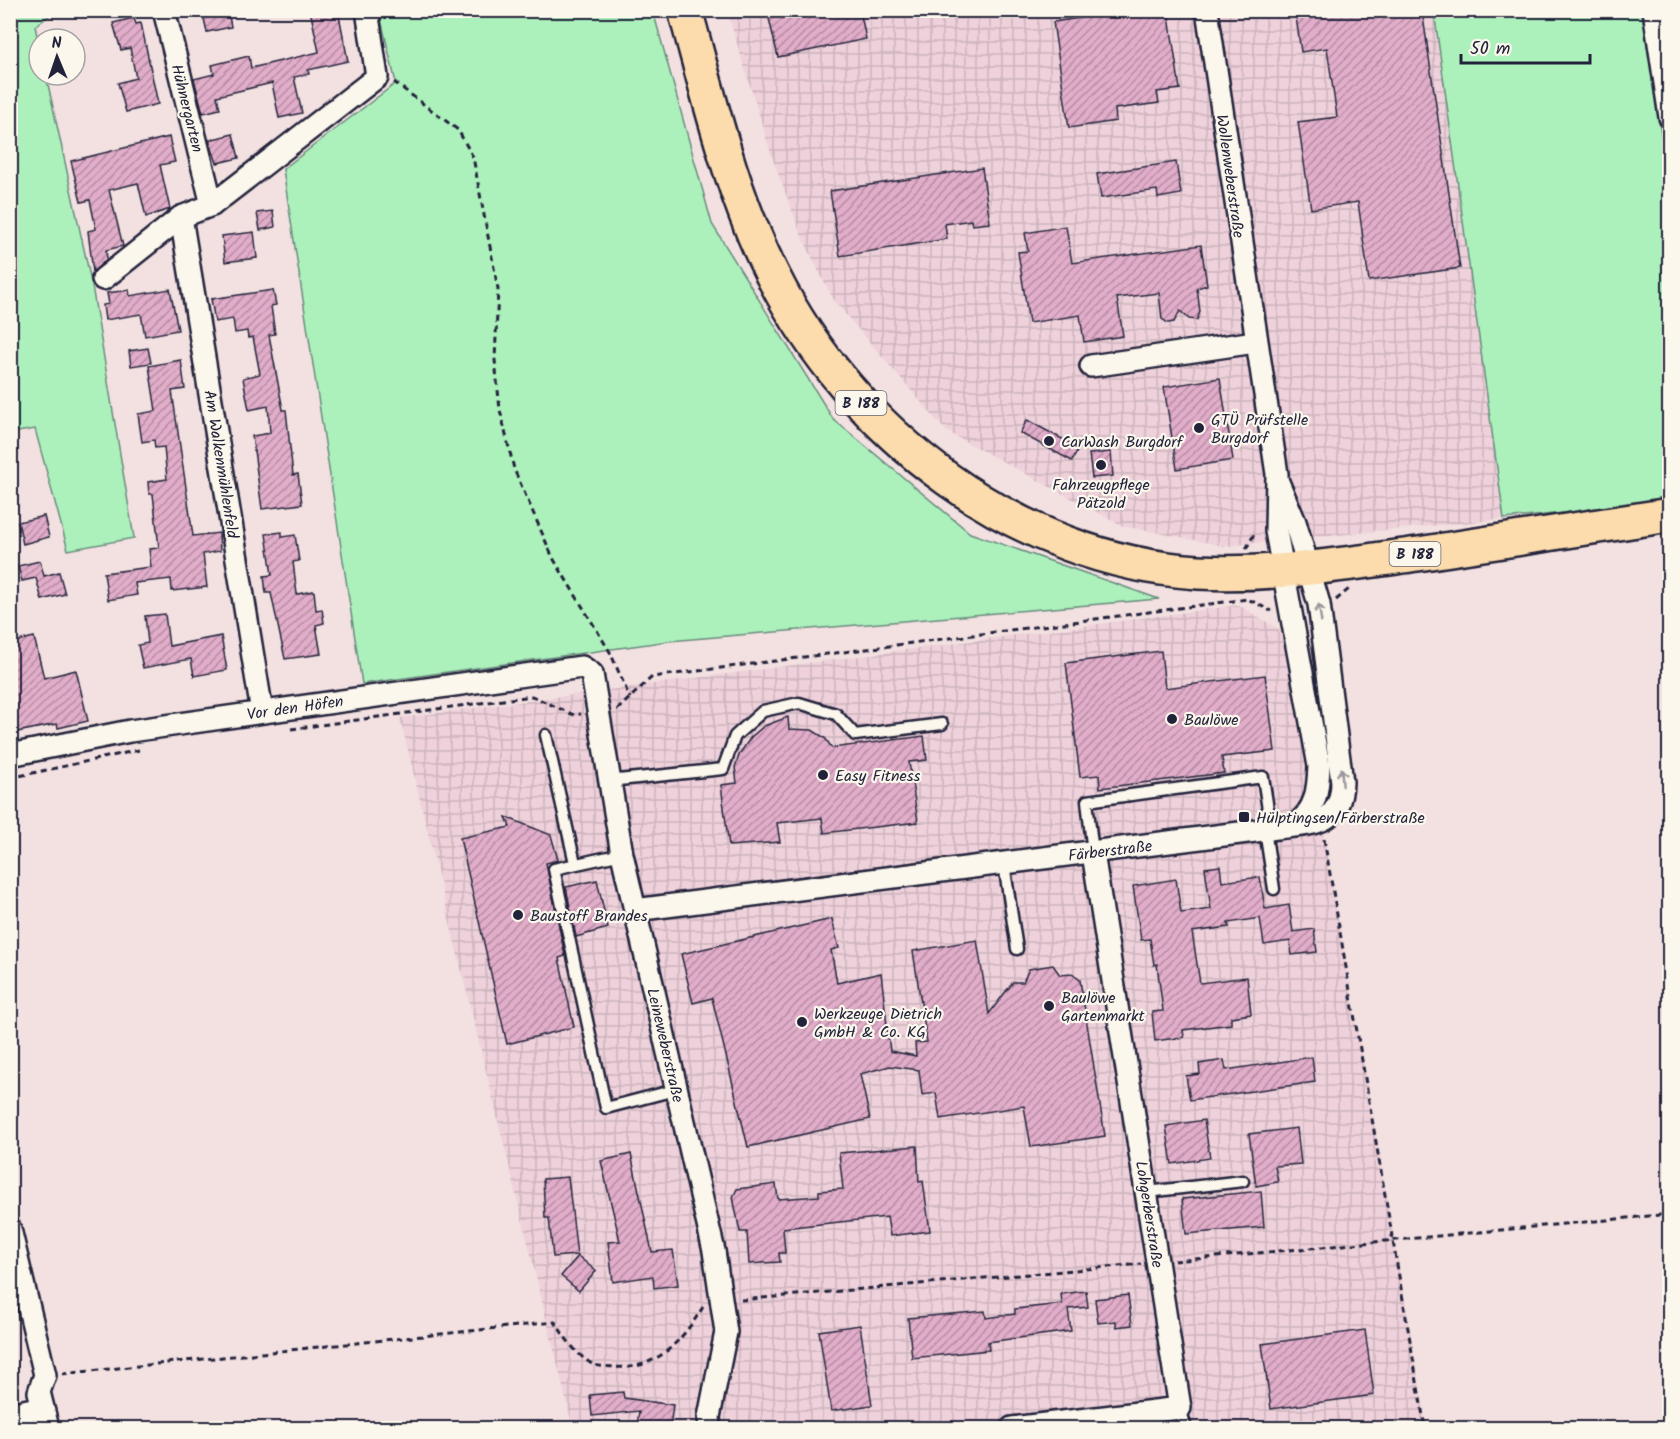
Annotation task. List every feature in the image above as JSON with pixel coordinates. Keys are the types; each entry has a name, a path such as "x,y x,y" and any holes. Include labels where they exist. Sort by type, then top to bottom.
{"main road":[{"name":"B 188","path":"685,10 734,182 773,276 789,307 849,390 898,439 951,481 990,506 1041,532 1097,553 1146,565 1188,571 1296,569 1670,515"}],"street":[{"name":"Hühnergarten","path":"164,10 212,206"},
{"path":"103,279 181,217 212,206 377,69 367,10"},
{"name":"Wollenweberstraße","path":"1207,10 1255,342 1278,482 1276,531 1296,569"},
{"path":"1654,10 1666,61 1670,117"},
{"name":"Am Walkenmühlenfeld","path":"181,217 262,712"},
{"path":"1091,366 1255,342"},
{"path":"1296,569 1319,604 1342,782 1340,807 1331,816 1321,821"},
{"path":"1296,569 1319,766 1314,805 1309,815 1296,825"},
{"name":"Vor den Höfen","path":"10,755 130,731 582,667"},
{"name":"Leineweberstraße","path":"582,667 592,674 622,854 714,1251 726,1332 709,1417 710,1428"},
{"name":"Färberstraße","path":"635,910 1093,853 1321,821"},
{"name":"Lohgerberstraße","path":"1012,1428 1183,1418 1093,853"},
{"path":"10,1229 45,1375 39,1392 48,1428"},
{"path":"10,1414 42,1407"}],"lane":[{"path":"609,781 723,769 735,736 763,711 799,703 836,714 855,735 942,724"},
{"path":"546,735 575,863"},
{"path":"1093,853 1087,801 1263,777 1274,888"},
{"path":"622,854 554,868 606,1108 675,1090"},
{"path":"1004,864 1017,949"},
{"path":"1147,1192 1243,1181"}],"path":[{"path":"377,69 458,130 473,157 498,289 495,360 500,410 514,469 553,558 610,652 630,698"},
{"path":"1335,602 1348,589"},
{"path":"287,730 532,696 574,715 617,710 652,677 1248,599 1270,611"},
{"path":"10,778 147,749"},
{"path":"1321,821 1425,1428"},
{"path":"45,1375 555,1322 572,1347 594,1365 621,1368 648,1363 671,1350 705,1305 722,1302 1670,1214"}],"shaded area":[{"path":"727,11 1434,11 1504,519 1225,546 1123,526 946,431 835,302 820,274 800,232 773,160"},
{"path":"1642,11 1669,11 1669,186"},
{"path":"1239,605 1283,632 1321,821 1427,1428 573,1428 400,718"}],"green space":[{"path":"11,10 56,11 35,27 27,27 27,87 49,87 92,286 134,538 68,550 35,429 11,433"},
{"path":"379,11 653,11 712,224 833,419 970,533 1159,599 669,641 362,684 283,169 396,83"},
{"path":"1434,11 1642,11 1669,186 1670,304 1667,307 1670,322 1669,502 1504,519"}],"building":[{"path":"202,10 228,10 231,27 207,32"},
{"path":"310,10 338,10 348,61 308,70 309,74 294,77 302,113 279,118 272,83 217,96 220,109 203,113 194,79 214,74 212,65 249,56 251,68 319,52"},
{"path":"767,10 860,10 866,39 778,57"},
{"path":"1099,10 1168,10 1180,89 1157,92 1159,103 1115,109 1116,121 1069,128 1053,22 1099,15"},
{"path":"1295,10 1422,10 1460,268 1369,281 1358,202 1311,209 1298,122 1337,117 1327,48 1301,52"},
{"path":"134,18 136,24 141,23 158,104 126,112 118,83 136,78 130,48 121,50 113,23"},
{"path":"233,134 239,158 217,163 209,140"},
{"path":"169,137 175,162 160,165 170,209 146,217 138,183 109,190 123,246 106,250 107,259 93,272 88,231 96,229 90,200 81,202 71,161"},
{"path":"1176,162 1181,194 1158,198 1157,190 1101,198 1097,174"},
{"path":"982,168 990,223 972,225 971,220 945,224 947,239 840,256 830,191"},
{"path":"273,211 275,227 260,230 257,213"},
{"path":"1066,226 1072,263 1201,245 1207,285 1197,288 1200,312 1197,320 1189,319 1180,311 1174,322 1168,323 1162,319 1159,293 1117,298 1123,336 1084,342 1080,315 1029,323 1018,252 1028,251 1025,233"},
{"path":"254,232 257,258 225,262 222,236"},
{"path":"170,289 178,330 145,336 141,314 105,320 103,305 109,304 107,293 129,290 130,296"},
{"path":"273,290 276,305 271,306 275,334 269,335 283,410 286,410 293,475 298,474 302,504 262,509 252,436 270,433 268,406 249,410 243,378 260,374 253,337 248,338 247,331 235,333 233,319 215,322 211,299"},
{"path":"148,348 151,363 131,366 129,351"},
{"path":"181,360 185,389 172,391 193,536 219,533 220,551 203,554 207,587 172,591 171,579 135,583 137,595 108,600 104,573 151,567 149,549 159,548 153,494 149,494 148,482 167,479 164,447 155,448 154,440 142,442 138,414 156,411 149,366"},
{"name":"GTÜ Prüfstelle Burgdorf","path":"1220,378 1233,460 1177,469 1164,387"},
{"name":"CarWash Burgdorf","path":"1027,420 1079,448 1072,461 1020,433"},
{"name":"Fahrzeugpflege Pätzold","path":"1111,452 1113,476 1092,478 1089,454"},
{"path":"44,516 49,537 23,544 18,522"},
{"path":"282,532 282,537 295,535 299,561 293,562 297,594 314,591 316,610 322,609 324,623 316,625 321,654 285,659 271,593 266,593 264,576 272,575 266,534"},
{"path":"40,561 44,576 59,572 65,594 42,600 36,578 22,581 18,566"},
{"path":"165,614 169,646 221,636 227,670 194,676 191,659 143,668 138,645 148,643 145,616"},
{"path":"34,637 44,678 76,670 88,721 58,728 57,724 17,732 10,700 10,643"},
{"name":"Baulöwe","path":"1161,651 1165,688 1265,675 1275,751 1222,757 1224,773 1100,788 1099,775 1080,777 1066,663"},
{"name":"Easy Fitness","path":"788,717 789,729 812,730 825,738 832,748 924,736 927,760 909,762 918,822 824,833 822,818 777,823 780,842 729,846 721,785 737,783 735,767 740,753 751,737 764,726"},
{"name":"Baustoff Brandes","path":"506,817 551,835 558,860 546,863 565,956 559,958 574,1027 507,1044 460,838 510,827"},
{"path":"1220,866 1222,882 1260,877 1265,909 1289,905 1293,932 1314,929 1317,952 1292,955 1290,941 1264,945 1260,918 1228,923 1229,927 1192,932 1200,983 1247,977 1251,1014 1231,1017 1231,1024 1183,1030 1184,1037 1155,1041 1152,1012 1163,1011 1157,964 1154,965 1150,939 1141,940 1133,886 1176,879 1181,913 1211,909 1205,868"},
{"path":"597,880 608,928 576,937 566,887"},
{"name":"Werkzeuge Dietrich GmbH & Co. KG","path":"832,919 839,948 831,950 837,983 881,973 890,1051 916,1056 915,1043 927,1042 913,951 977,940 989,1014 1013,982 1023,982 1029,969 1053,965 1060,975 1072,974 1080,980 1105,1136 1031,1147 1024,1106 940,1119 936,1093 922,1095 919,1070 890,1066 860,1074 870,1119 748,1147 712,998 693,1003 681,954"},
{"path":"1312,1057 1315,1082 1190,1100 1186,1076 1200,1074 1199,1064 1224,1060 1226,1070"},
{"path":"1204,1120 1210,1158 1172,1164 1166,1126"},
{"path":"1297,1128 1301,1164 1275,1166 1278,1182 1256,1186 1249,1134"},
{"path":"917,1146 919,1182 923,1181 930,1231 890,1236 887,1217 783,1228 785,1253 779,1253 780,1262 749,1264 747,1232 740,1232 733,1197 737,1189 776,1184 778,1199 819,1196 819,1191 843,1189 839,1153"},
{"path":"631,1154 652,1252 673,1250 678,1285 654,1288 653,1276 613,1282 608,1242 620,1241 601,1161"},
{"path":"568,1177 577,1255 553,1257 549,1218 545,1218 543,1179"},
{"path":"1261,1191 1264,1227 1186,1234 1182,1199"},
{"path":"578,1256 596,1271 579,1291 561,1276"},
{"path":"1086,1291 1088,1307 1068,1309 1071,1331 988,1342 989,1350 912,1358 908,1318 985,1311 986,1318 1015,1314 1015,1309 1062,1304 1061,1294"},
{"path":"1128,1295 1132,1325 1116,1327 1116,1321 1098,1323 1095,1299"},
{"path":"860,1325 872,1405 831,1411 819,1331"},
{"path":"1365,1330 1374,1395 1271,1409 1262,1344"},
{"path":"623,1392 624,1398 673,1405 670,1428 637,1426 639,1411 592,1416 590,1395"}],"place":[{"name":"GTÜ Prüfstelle Burgdorf","path":"1199,428"},
{"name":"CarWash Burgdorf","path":"1049,441"},
{"name":"Fahrzeugpflege Pätzold","path":"1101,465"},
{"name":"Baulöwe","path":"1172,719"},
{"name":"Easy Fitness","path":"823,775"},
{"name":"Hülptingsen/Färberstraße","path":"1244,817"},
{"name":"Baustoff Brandes","path":"518,915"},
{"name":"Baulöwe Gartenmarkt","path":"1049,1006"},
{"name":"Werkzeuge Dietrich GmbH & Co. KG","path":"802,1022"}]}
